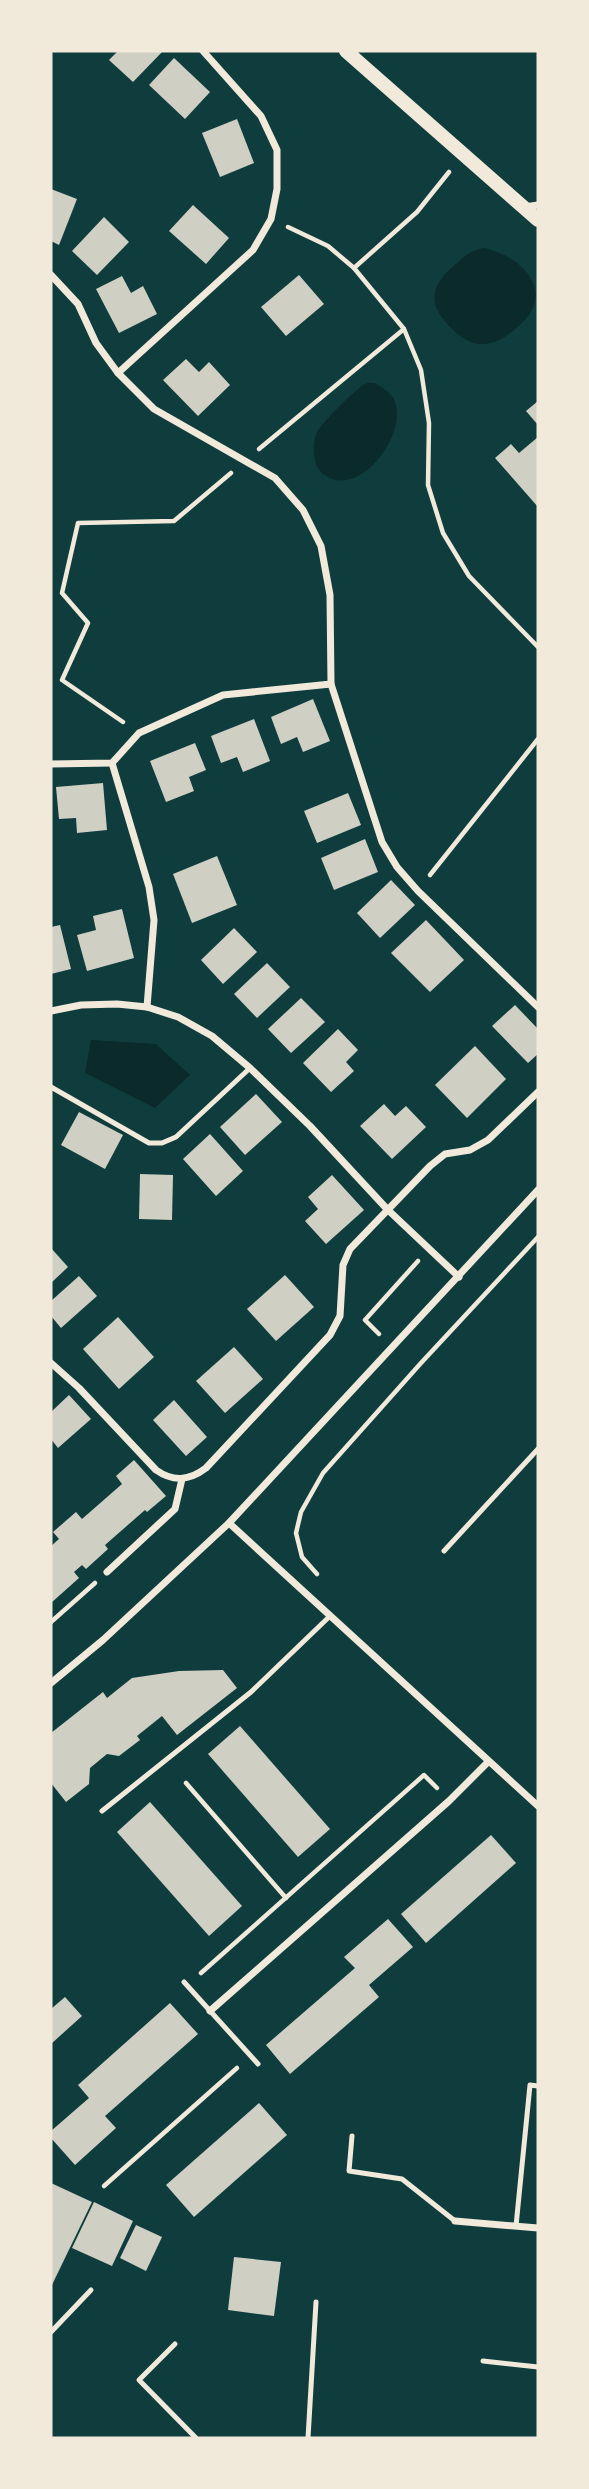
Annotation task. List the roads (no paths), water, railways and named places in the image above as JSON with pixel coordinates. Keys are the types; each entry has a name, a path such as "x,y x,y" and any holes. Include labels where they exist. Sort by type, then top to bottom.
{"main road":[{"path":"346,51 538,220"}],"street":[{"path":"117,373 253,250 271,219 277,189 277,150 261,116 203,51"},
{"path":"523,207 538,205"},
{"path":"51,275 78,304 96,343 117,373 154,409 275,478 303,510 321,546 330,595 331,684 382,842 397,867 418,891 538,1007"},
{"path":"51,764 112,763 139,733 223,695 331,684"},
{"path":"112,763 151,898 154,920 147,1007"},
{"path":"51,1011 81,1005 147,1007 178,1017 212,1036 250,1068 310,1126 387,1209 459,1277"},
{"path":"51,1363 79,1388 156,1470 167,1478 196,1476 330,1335 340,1316 343,1265 350,1249 429,1166 445,1154 470,1150 488,1140 538,1092"},
{"path":"51,1683 103,1640 229,1524 538,1190"},
{"path":"107,1572 175,1508 182,1479"},
{"path":"229,1524 538,1806"},
{"path":"210,2011 449,1801 488,1762"},
{"path":"455,2221 538,2228"}],"lane":[{"path":"51,1087 149,1143 162,1143 176,1137 250,1068"},
{"path":"443,1551 538,1450"},
{"path":"102,1811 251,1692 330,1616"},
{"path":"184,1982 258,2064"},
{"path":"516,2226 530,2085 538,2086"},
{"path":"352,2136 349,2171 402,2179 455,2221"},
{"path":"51,2332 91,2290"},
{"path":"308,2438 316,2302"},
{"path":"175,2344 139,2380 196,2438"},
{"path":"484,2361 538,2367"}],"water":[{"path":"484,248 510,258 521,266 534,287 535,298 532,311 513,331 498,341 480,344 472,343 452,329 438,311 435,295 441,279 448,271 469,253"},
{"path":"366,383 375,383 392,396 397,409 396,425 390,441 369,469 355,478 340,480 326,476 316,463 314,444 317,432 355,391"},
{"path":"91,1040 156,1044 190,1075 155,1108 85,1073"}]}
